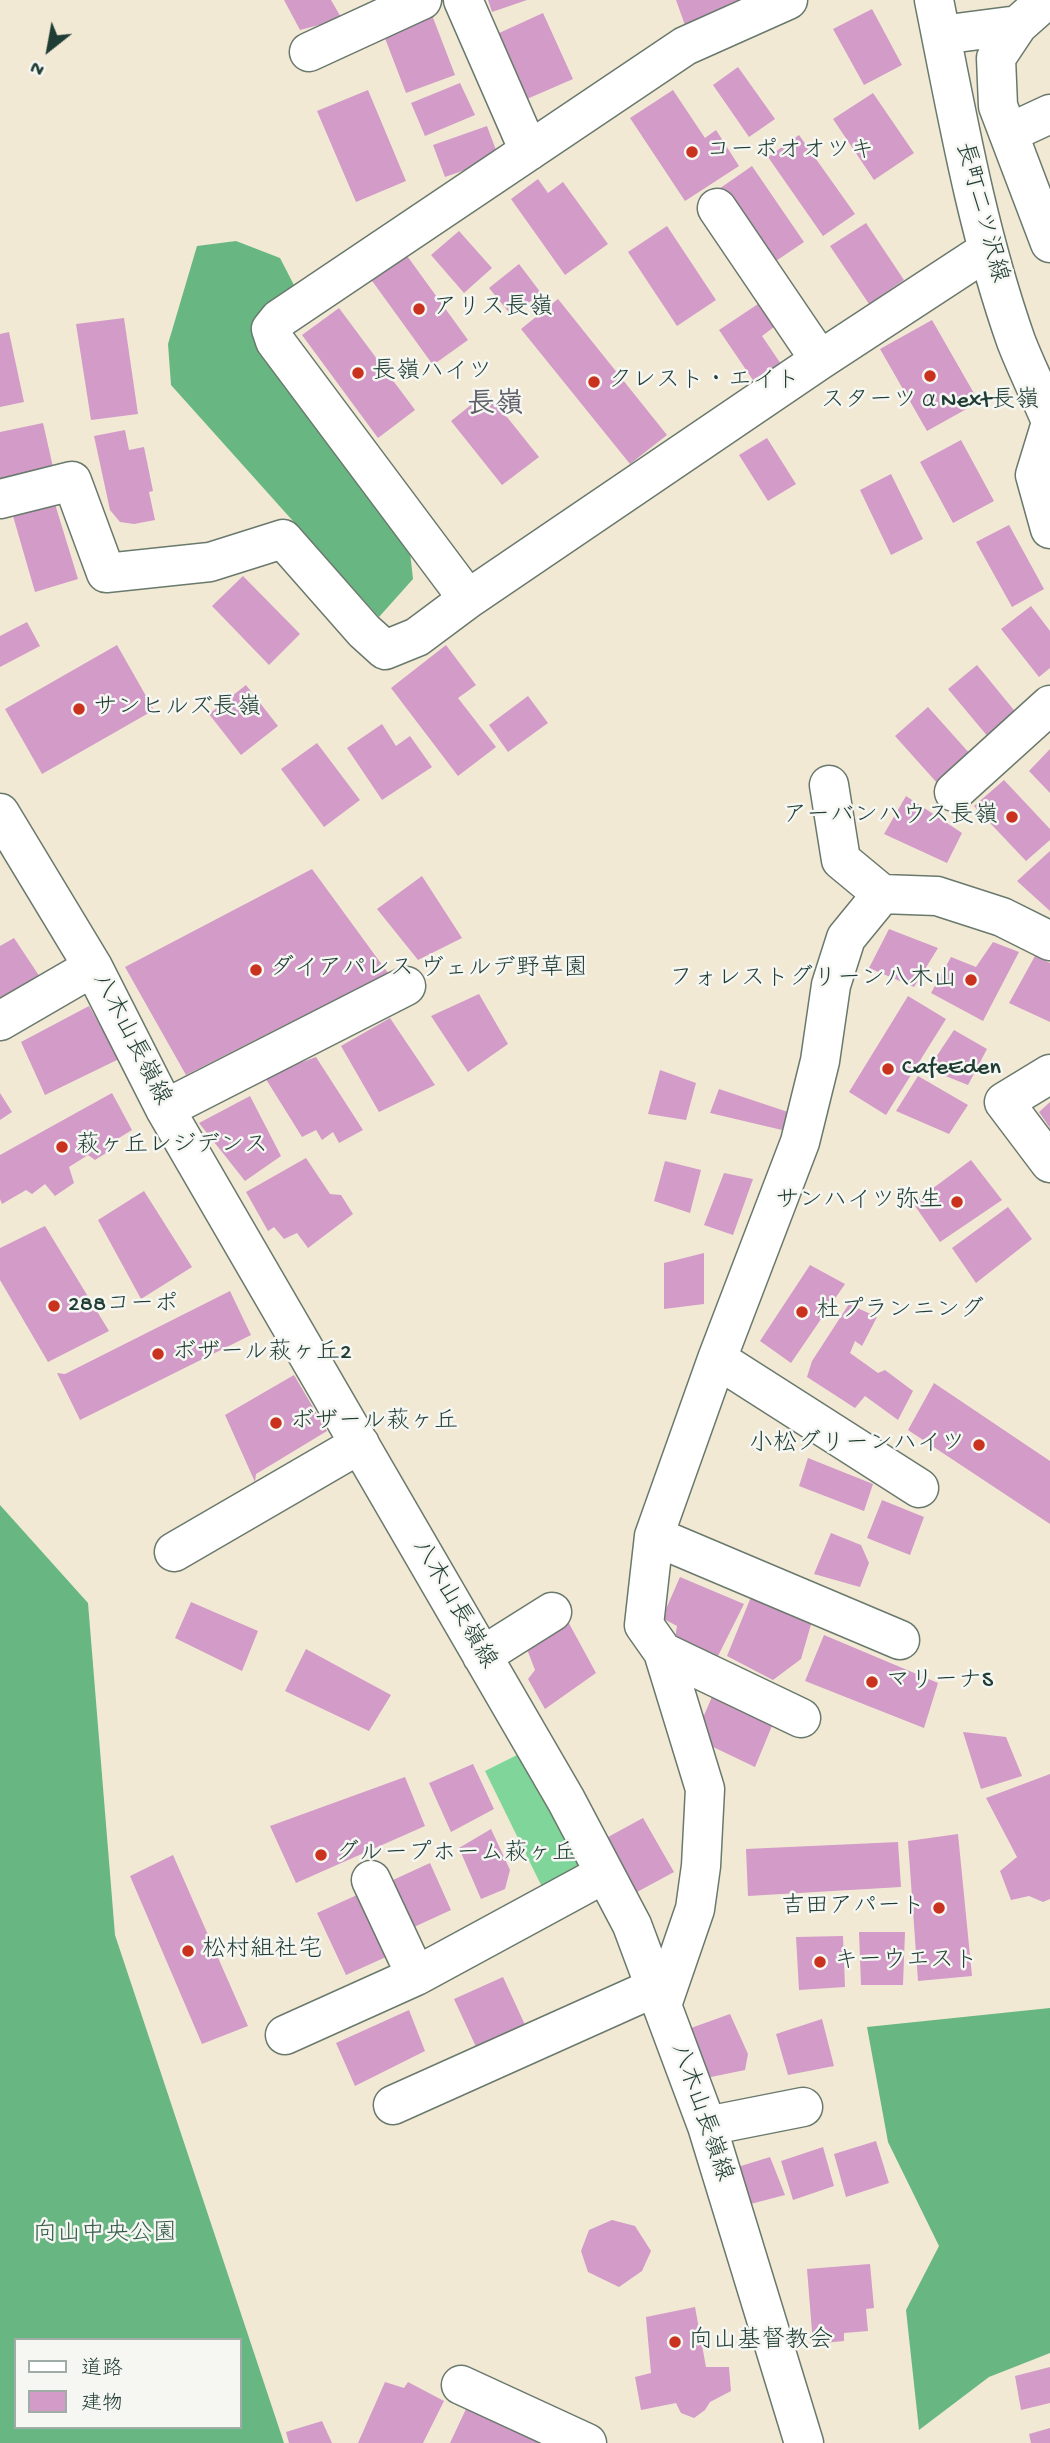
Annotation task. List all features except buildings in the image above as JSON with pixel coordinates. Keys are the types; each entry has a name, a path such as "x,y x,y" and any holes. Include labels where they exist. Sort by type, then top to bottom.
{"street":[{"path":"309,52 422,0"},
{"path":"463,0 528,151"},
{"path":"468,599 275,341 271,329 279,318 685,46 788,0"},
{"path":"1046,0 1018,25 996,58 998,106 1009,134 1039,180 1048,234"},
{"path":"938,18 1018,25"},
{"name":"長町二ツ沢線","path":"938,18 959,134 988,250 1016,342 1050,419"},
{"path":"1009,134 1050,114"},
{"path":"717,208 820,360"},
{"path":"0,499 72,481 106,573 210,562 283,539 364,631 385,650 416,637 820,360 988,250"},
{"path":"1050,426 1035,475 1050,529"},
{"path":"954,792 1050,705"},
{"path":"829,785 841,860 882,894 937,896 1002,917 1050,941"},
{"name":"八木山長嶺線","path":"0,813 93,967 165,1109 566,1800 632,1925 707,2126 804,2443"},
{"path":"393,2105 659,1996 695,1909 701,1866 705,1789 663,1652 644,1625 654,1536 717,1359 800,1142 820,1061 831,985 846,938 882,894"},
{"path":"0,1021 93,967"},
{"path":"165,1109 406,986"},
{"path":"1050,1074 1004,1102 1050,1163"},
{"path":"717,1359 919,1488"},
{"path":"174,1552 360,1444"},
{"path":"654,1536 900,1640"},
{"path":"482,1656 552,1612"},
{"path":"663,1652 801,1718"},
{"path":"285,2035 416,1976 604,1874"},
{"path":"371,1880 416,1976"},
{"path":"707,2126 803,2107"},
{"path":"461,2385 587,2443"}],"green space":[{"path":"236,241 280,258 296,289 271,314 409,543 413,579 379,617 171,385 168,344 197,246"},
{"name":"向山中央公園","path":"0,1505 88,1603 115,1935 284,2443 0,2443"},
{"path":"525,1751 584,1869 543,1889 485,1771"},
{"path":"1050,2008 1050,2353 989,2377 919,2430 906,2310 939,2246 888,2142 867,2027"}],"place":[{"name":"コーポオオツキ","path":"692,152"},
{"name":"アリス長嶺","path":"419,309"},
{"name":"長嶺ハイツ","path":"358,373"},
{"name":"スターツαNext長嶺","path":"930,376"},
{"name":"クレスト・エイト","path":"594,382"},
{"name":"サンヒルズ長嶺","path":"79,709"},
{"name":"アーバンハウス長嶺","path":"1012,817"},
{"name":"ダイアパレス ヴェルデ野草園","path":"256,970"},
{"name":"フォレストグリーン八木山","path":"971,980"},
{"name":"CafeEden","path":"888,1069"},
{"name":"萩ヶ丘レジデンス","path":"62,1147"},
{"name":"サンハイツ弥生","path":"957,1202"},
{"name":"288コーポ","path":"54,1306"},
{"name":"杜プランニング","path":"802,1312"},
{"name":"ボザール萩ヶ丘2","path":"158,1354"},
{"name":"ボザール萩ヶ丘","path":"276,1423"},
{"name":"小松グリーンハイツ","path":"979,1445"},
{"name":"マリーナS","path":"872,1682"},
{"name":"グループホーム萩ヶ丘","path":"321,1855"},
{"name":"吉田アパート","path":"939,1908"},
{"name":"松村組社宅","path":"188,1951"},
{"name":"キーウエスト","path":"820,1962"},
{"name":"向山基督教会","path":"675,2342"}],"district":[{"name":"長嶺","path":"495,407"}]}
